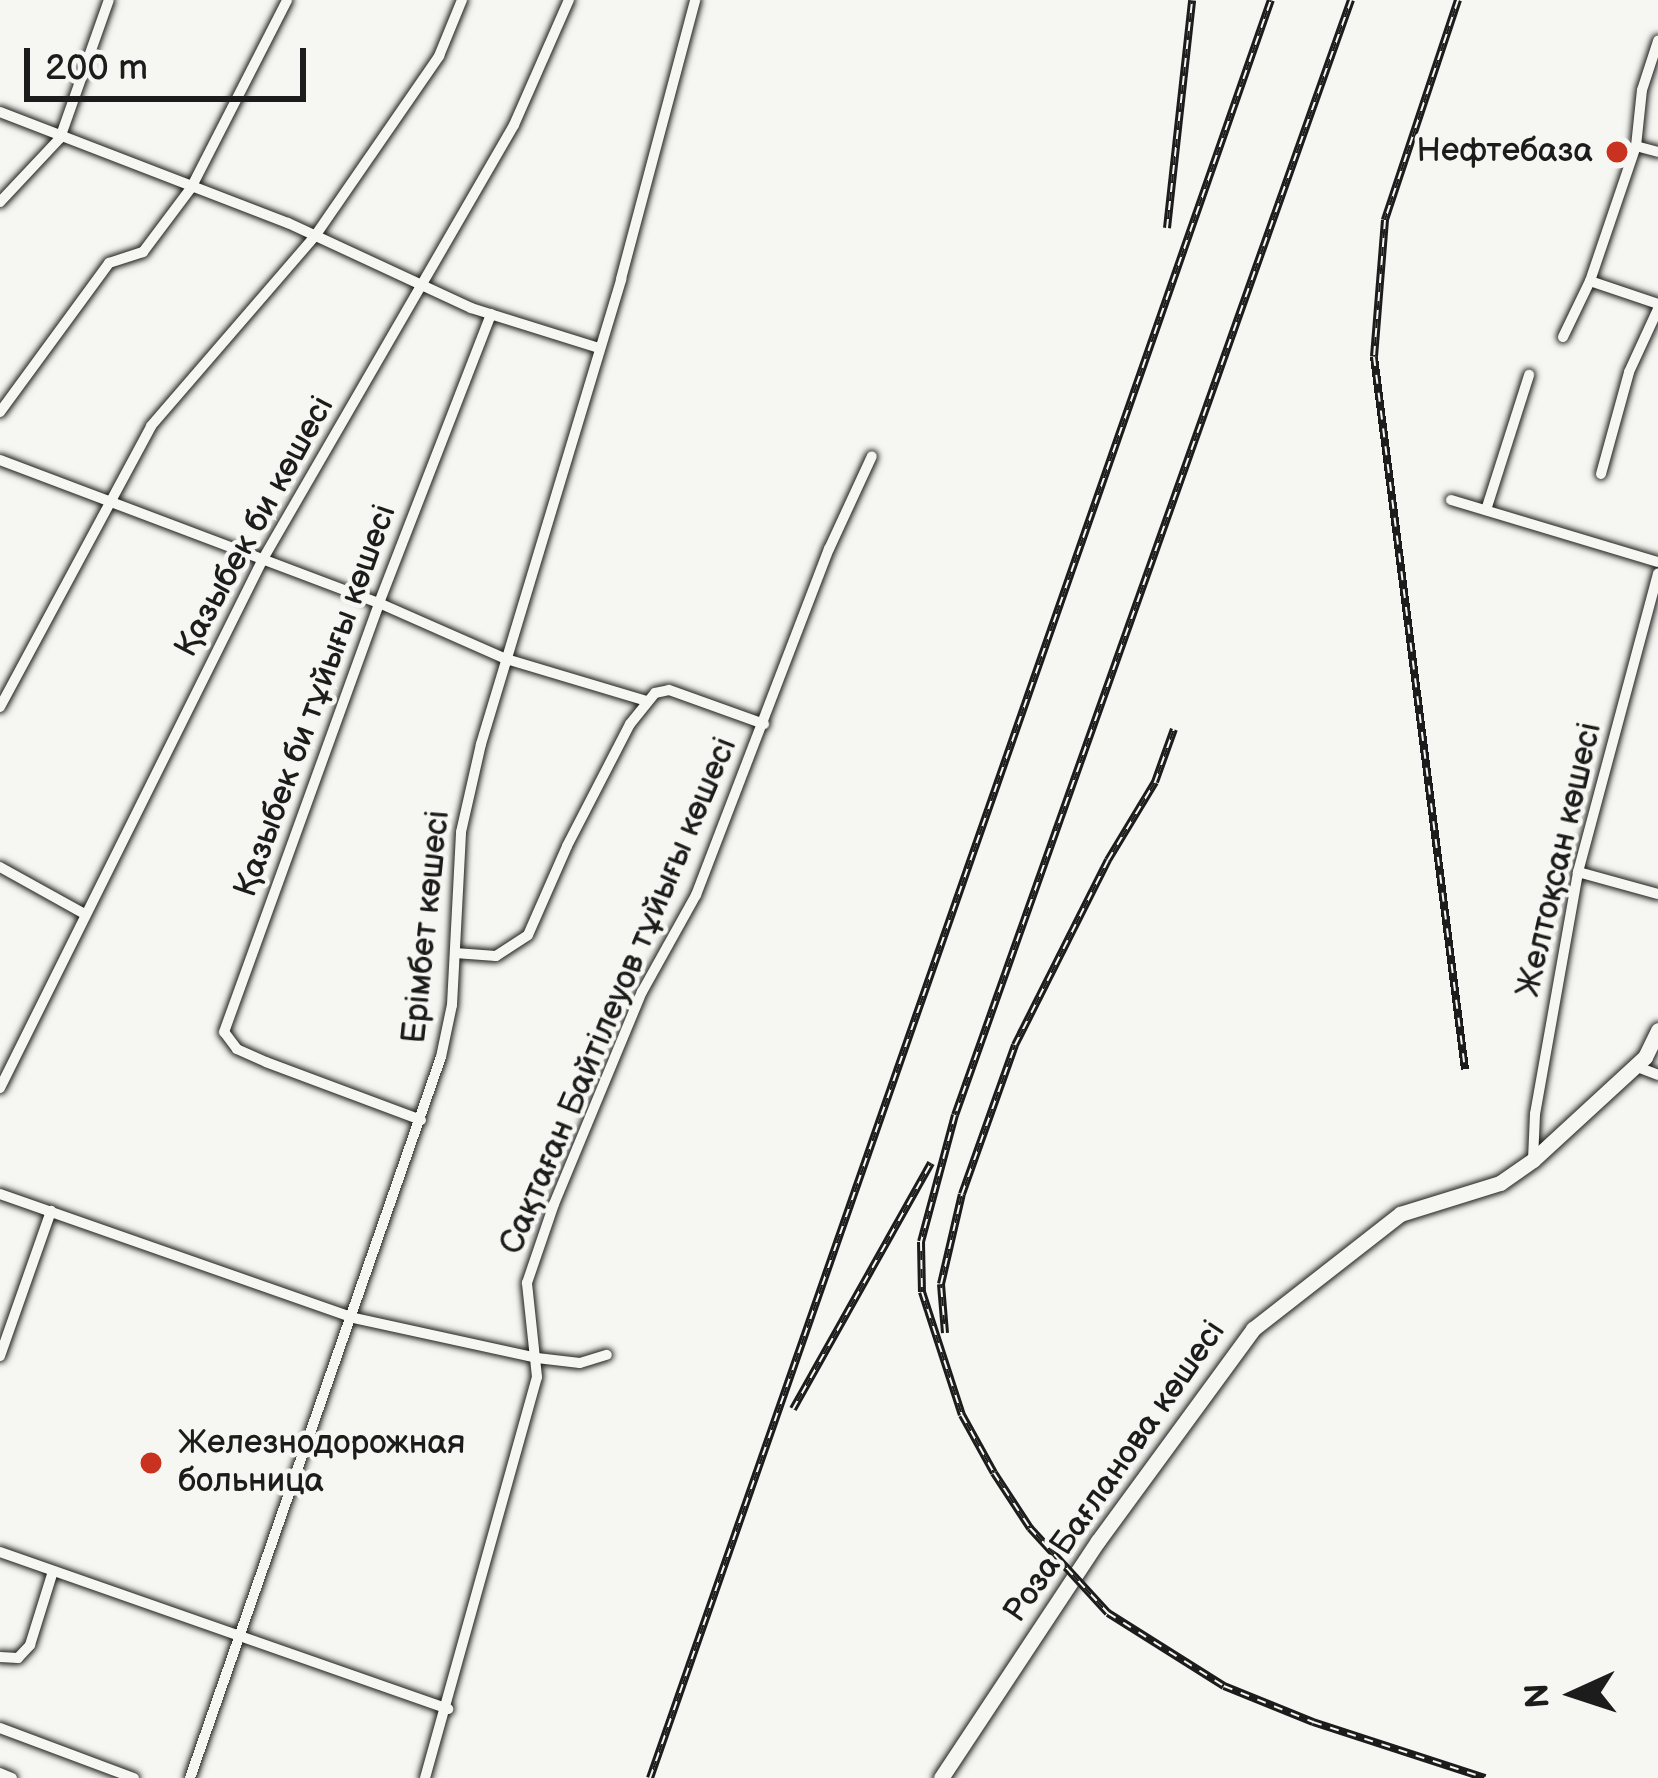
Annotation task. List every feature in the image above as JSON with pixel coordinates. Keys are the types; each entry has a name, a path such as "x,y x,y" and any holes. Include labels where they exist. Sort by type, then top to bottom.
{"street":[{"path":"0,202 60,138 109,0"},
{"path":"0,412 84,293 110,263 143,252 191,188 287,0"},
{"path":"0,707 151,427 315,236 439,56 462,0"},
{"name":"Қазыбек би көшесі","path":"0,1088 263,559 514,125 569,0"},
{"name":"Ерімбет көшесі","path":"190,1778 421,1120 448,1022 461,832 695,0"},
{"path":"1563,337 1590,281 1636,146 1642,90 1658,41"},
{"path":"0,112 315,236 422,287 599,348"},
{"path":"1636,146 1658,152"},
{"path":"1590,281 1658,306 1629,372 1601,474"},
{"name":"Қазыбек би тұйығы көшесі","path":"421,1120 237,1049 224,1032 379,603 491,314"},
{"path":"1486,510 1529,375"},
{"name":"Сақтаған Байтілеуов тұйығы көшесі","path":"425,1778 525,1430 538,1358 527,1283 554,1204 642,992 696,895 829,549 872,456"},
{"path":"0,460 379,603 506,659 647,700"},
{"path":"1451,500 1658,562"},
{"name":"Желтоқсан көшесі","path":"1533,1160 1535,1114 1578,872 1658,574"},
{"path":"455,953 496,956 528,935 567,846 647,700 669,690 764,724"},
{"path":"0,867 83,913"},
{"path":"1578,872 1658,894"},
{"name":"Роза Бағланова көшесі","path":"941,1778 1098,1541 1252,1329 1400,1214 1500,1184 1533,1160 1635,1066 1658,1030"},
{"path":"1635,1066 1658,1075"},
{"path":"0,1194 354,1318 538,1358 580,1364 607,1355"},
{"path":"0,1356 51,1211"},
{"path":"0,1552 448,1709"},
{"path":"0,1657 19,1658 30,1645 53,1570"},
{"path":"0,1728 134,1778"},
{"path":"0,1773 12,1778"}],"railway":[{"path":"1167,228 1192,0"},
{"path":"650,1778 1271,0"},
{"path":"1351,0 955,1115 921,1242 922,1292 962,1415 994,1473 1030,1528 1108,1613 1224,1686 1313,1722 1485,1778"},
{"path":"1458,0 1385,220 1374,357 1465,1069"},
{"path":"945,1333 941,1284 962,1194 1015,1045 1108,860 1155,782 1174,729"},
{"path":"793,1409 931,1163"}],"place":[{"name":"Нефтебаза","path":"1617,152"},
{"name":"Железнодорожная больница","path":"151,1463"}]}
